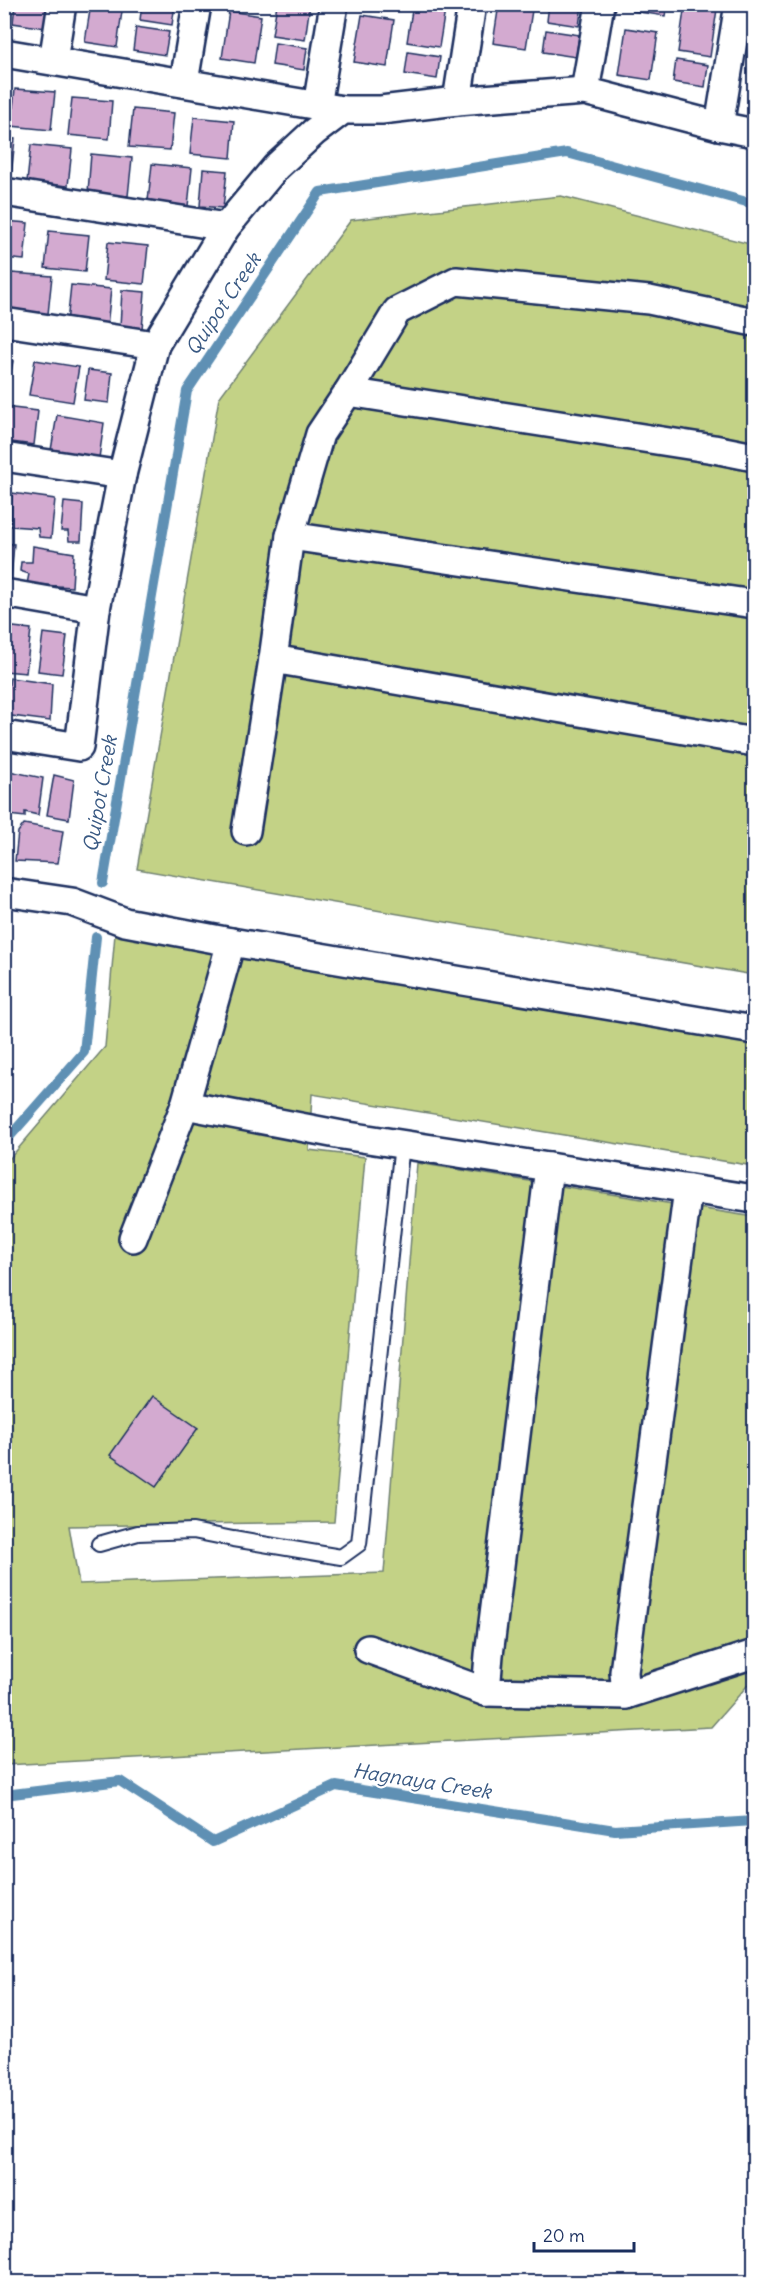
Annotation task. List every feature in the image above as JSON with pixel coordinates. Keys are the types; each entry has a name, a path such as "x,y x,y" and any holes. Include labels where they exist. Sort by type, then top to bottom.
{"street":[{"path":"53,61 62,4"},
{"path":"184,82 197,4"},
{"path":"4,735 79,747 96,609 122,475 155,345 226,227 276,167 314,132 330,108 334,4"},
{"path":"457,101 472,4"},
{"path":"585,91 600,4"},
{"path":"719,126 738,4"},
{"path":"4,53 330,108 381,110 457,101 585,91 754,133"},
{"path":"4,192 226,227"},
{"path":"246,831 291,536 320,434 398,311 456,281 649,300 754,322"},
{"path":"4,322 155,345"},
{"path":"348,392 754,457"},
{"path":"4,457 122,475"},
{"path":"291,536 754,604"},
{"path":"4,593 96,609"},
{"path":"273,659 754,742"},
{"path":"4,892 72,902 125,922 231,942 754,1030"},
{"path":"133,1238 185,1105 231,942"},
{"path":"185,1105 402,1144 754,1200"},
{"path":"486,1692 549,1167"},
{"path":"626,1695 624,1671 687,1189"},
{"path":"368,1649 486,1692 626,1695 754,1654"}],"lane":[{"path":"99,1544 138,1533 193,1530 341,1557 359,1544 402,1144"}],"green space":[{"path":"561,196 754,245 754,975 137,869 219,398 351,220"},
{"path":"115,934 754,1042 754,1166 312,1094 309,1150 365,1157 334,1522 69,1526 79,1584 384,1573 417,1163 754,1217 754,1678 711,1727 5,1765 5,1164 105,1047"}],"building":[{"path":"15,4 48,6 45,28 13,23"},
{"path":"91,4 123,4 117,47 85,42"},
{"path":"142,4 175,4 172,25 140,20"},
{"path":"277,4 310,4 305,40 272,35"},
{"path":"413,4 446,4 439,47 407,42"},
{"path":"499,4 533,4 526,48 493,43"},
{"path":"549,4 582,4 579,26 547,21"},
{"path":"634,4 667,4 665,16 633,11"},
{"path":"685,4 717,9 710,57 678,52"},
{"path":"229,11 261,16 254,63 222,58"},
{"path":"362,15 394,20 387,67 354,62"},
{"path":"136,27 169,32 165,55 133,50"},
{"path":"626,28 658,33 651,80 619,75"},
{"path":"546,30 579,35 576,57 543,52"},
{"path":"275,43 307,48 304,70 272,65"},
{"path":"408,52 440,57 437,79 405,74"},
{"path":"676,60 708,65 705,87 673,82"},
{"path":"15,89 55,92 51,130 11,126"},
{"path":"72,98 112,101 109,139 68,135"},
{"path":"133,109 174,113 170,150 129,147"},
{"path":"194,117 234,121 231,158 190,154"},
{"path":"4,138 15,139 11,176 4,175"},
{"path":"31,145 72,149 68,186 27,182"},
{"path":"91,154 132,158 128,196 88,192"},
{"path":"152,164 192,168 188,206 148,201"},
{"path":"203,169 227,171 223,208 200,206"},
{"path":"4,221 28,223 24,260 4,258"},
{"path":"49,231 89,235 85,272 45,268"},
{"path":"108,242 148,246 144,284 104,280"},
{"path":"11,273 52,276 48,314 8,310"},
{"path":"71,285 111,289 107,327 67,323"},
{"path":"122,290 145,292 142,329 120,327"},
{"path":"4,360 13,361 6,398 4,398"},
{"path":"35,360 79,367 73,402 29,395"},
{"path":"88,370 112,373 109,403 84,400"},
{"path":"4,407 38,411 34,445 4,441"},
{"path":"57,415 104,423 99,458 51,450"},
{"path":"12,493 55,499 51,538 39,537 38,528 11,526"},
{"path":"64,502 83,504 81,541 69,541 68,531 61,531"},
{"path":"4,543 14,544 11,579 4,578"},
{"path":"33,546 74,553 72,587 27,584 29,574 20,571 21,562 32,562"},
{"path":"4,626 31,629 26,673 4,671"},
{"path":"43,633 67,636 62,674 38,671"},
{"path":"10,678 52,684 50,721 4,715"},
{"path":"4,770 43,778 38,815 25,812 25,817 9,815 10,810 4,810"},
{"path":"54,775 74,780 69,819 47,815"},
{"path":"24,824 63,831 58,863 15,861 18,832"},
{"path":"152,1396 198,1428 156,1487 110,1455"}],"waterway":[{"name":"Quipot Creek","path":"103,883 187,391 320,192 567,153 754,204"},
{"name":"Quipot Creek","path":"4,1143 84,1052 96,937"},
{"name":"Hagnaya Creek","path":"4,1795 120,1781 213,1842 336,1786 615,1830 754,1821"}]}
